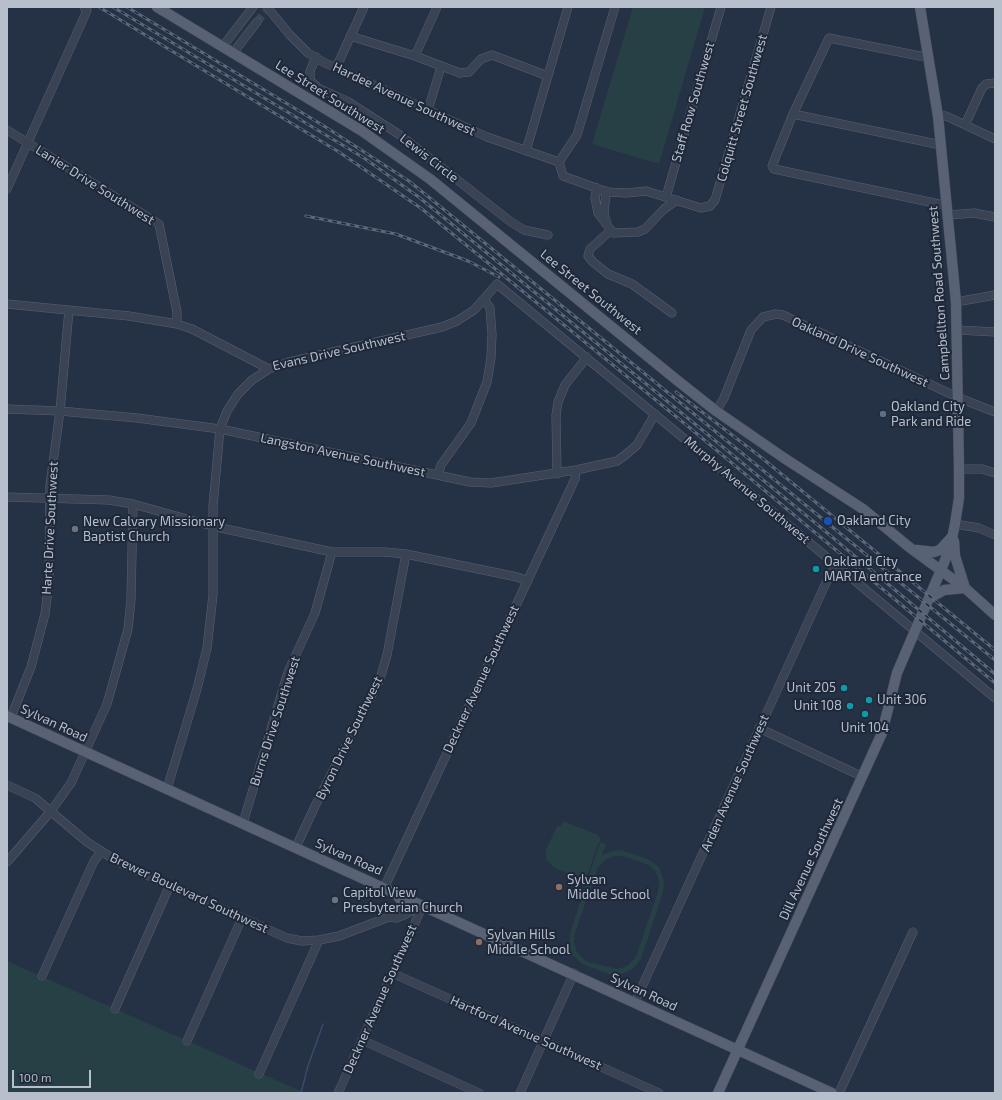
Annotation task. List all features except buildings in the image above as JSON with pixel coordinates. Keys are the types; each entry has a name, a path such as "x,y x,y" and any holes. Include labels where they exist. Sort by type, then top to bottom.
{"main road":[{"name":"Lee Street Southwest","path":"158,7 362,131 430,179 716,410 829,488 863,508 909,547 965,588 995,615"},
{"name":"Campbellton Road Southwest","path":"915,631 941,570 953,534 959,498 958,330 956,302 938,116 920,7"},
{"path":"909,547 921,551 934,552 945,546 953,534"},
{"path":"930,598 944,590 965,588 955,556 953,534"},
{"name":"Dill Avenue Southwest","path":"718,1093 882,733 897,673 915,631"},
{"name":"Sylvan Road","path":"9,716 635,1002 738,1050 815,1089 832,1093"},
{"path":"396,893 401,900 401,913"}],"street":[{"path":"223,46 253,7"},
{"path":"336,68 364,7"},
{"path":"415,56 437,7"},
{"path":"526,151 568,7"},
{"path":"615,7 577,135 559,162 563,176 618,194 646,191 677,200"},
{"name":"Staff Row Southwest","path":"666,197 721,7"},
{"name":"Colquitt Street Southwest","path":"677,200 701,208 708,207 715,200 771,7"},
{"path":"7,189 85,8"},
{"name":"Hardee Avenue Southwest","path":"267,9 290,35 308,52 336,68 487,138 559,162"},
{"path":"233,53 258,22"},
{"path":"350,36 415,56 441,67 464,73 469,72 481,58 492,55 548,76"},
{"path":"928,56 920,56 832,38 827,41 772,162 774,169 939,204 947,204"},
{"name":"Lewis Circle","path":"316,57 310,71 310,80 318,88 347,101 400,135 511,222 524,230 548,235"},
{"path":"428,110 441,67"},
{"path":"965,125 982,88 986,84 995,84"},
{"path":"793,114 941,146"},
{"path":"938,116 946,116 995,139"},
{"name":"Lanier Drive Southwest","path":"7,130 159,224 177,312 176,324"},
{"path":"597,188 595,198 596,209 600,218 613,233 638,232 645,229 664,209 677,200"},
{"path":"606,191 604,214 610,231"},
{"path":"948,215 974,213 995,217"},
{"path":"610,231 590,249 588,256 608,274 632,284 672,313"},
{"name":"Evans Drive Southwest","path":"7,304 129,316 176,324 192,329 269,369 289,362 442,327 466,316 497,284"},
{"name":"Murphy Avenue Southwest","path":"497,284 587,357 995,698"},
{"path":"956,302 995,295"},
{"path":"438,475 441,465 471,423 486,382 491,358 492,334 490,308 484,299"},
{"name":"Harte Drive Southwest","path":"9,716 31,667 45,614 49,580 50,497 60,411 69,310"},
{"name":"Oakland Drive Southwest","path":"716,410 724,398 751,330 763,317 768,315 783,315 959,398 995,412"},
{"path":"958,330 995,332"},
{"path":"557,474 556,416 558,402 565,385 587,357"},
{"path":"167,789 198,689 207,648 213,595 212,526 220,429 227,411 238,394 252,380 269,369"},
{"name":"Langston Avenue Southwest","path":"7,409 60,411 137,418 220,429 470,482 491,484 557,474 608,464 624,456 636,444 655,414"},
{"path":"959,469 982,469 995,473"},
{"name":"Deckner Avenue Southwest","path":"384,888 575,479 576,470"},
{"path":"7,497 50,497 109,500 133,504 212,526 332,552 384,552 406,554 517,577 528,581"},
{"path":"7,862 51,811 71,783 107,704 128,629 131,600 133,504"},
{"path":"955,524 979,528 995,535"},
{"name":"Burns Drive Southwest","path":"243,823 288,672 315,613 332,552"},
{"name":"Byron Drive Southwest","path":"296,847 315,806 380,679 387,655 406,554"},
{"name":"Arden Avenue Southwest","path":"635,1002 830,574 837,565"},
{"path":"759,728 863,777"},
{"name":"Brewer Boulevard Southwest","path":"7,785 35,798 101,852 120,863 287,938 302,941 320,940 339,936 389,917 392,913 401,913 411,905 423,905"},
{"path":"42,976 94,861 101,852"},
{"path":"115,1009 170,885"},
{"name":"Deckner Avenue Southwest","path":"338,1093 423,905"},
{"path":"401,913 409,920 412,928"},
{"path":"186,1041 242,918"},
{"path":"839,1093 913,932"},
{"path":"259,1074 320,940"},
{"name":"Hartford Avenue Southwest","path":"392,973 659,1093"},
{"path":"520,1093 574,974"},
{"path":"362,1040 479,1093"}],"green space":[{"path":"633,7 705,7 659,164 592,144"},
{"path":"563,821 598,835 601,840 598,844 585,882 553,867 546,859 546,850 557,826 561,826"},
{"path":"600,842 606,844 602,855 620,850 648,859 659,867 664,881 663,892 641,959 633,969 622,974 608,974 582,964 572,954 569,946 570,933","holes":["614,856 623,856 649,865 656,872 659,882 658,892 636,957 627,966 617,969 586,961 577,952 574,942 575,933 598,867 605,860"]},
{"path":"7,961 305,1093 7,1093"}],"waterway":[{"path":"301,1093 308,1066 323,1024"}],"tunnel":[{"path":"257,22 265,12"}],"railway":[{"path":"99,7 339,152 422,209 690,428 995,683"},
{"path":"113,7 364,158 420,198 819,526 995,674"},
{"path":"127,7 324,126 409,181 995,660"},
{"path":"306,216 396,234 468,261 499,277"},
{"path":"676,392 762,458 995,650"}],"place":[{"name":"Oakland City Park and Ride","path":"883,414"},
{"name":"Oakland City","path":"828,521"},
{"name":"New Calvary Missionary Baptist Church","path":"75,529"},
{"name":"Oakland City MARTA entrance","path":"816,569"},
{"name":"Unit 205","path":"844,688"},
{"name":"Unit 306","path":"869,700"},
{"name":"Unit 108","path":"850,706"},
{"name":"Unit 104","path":"865,714"},
{"name":"Sylvan Middle School","path":"559,887"},
{"name":"Capitol View Presbyterian Church","path":"335,900"},
{"name":"Sylvan Hills Middle School","path":"479,942"}]}
